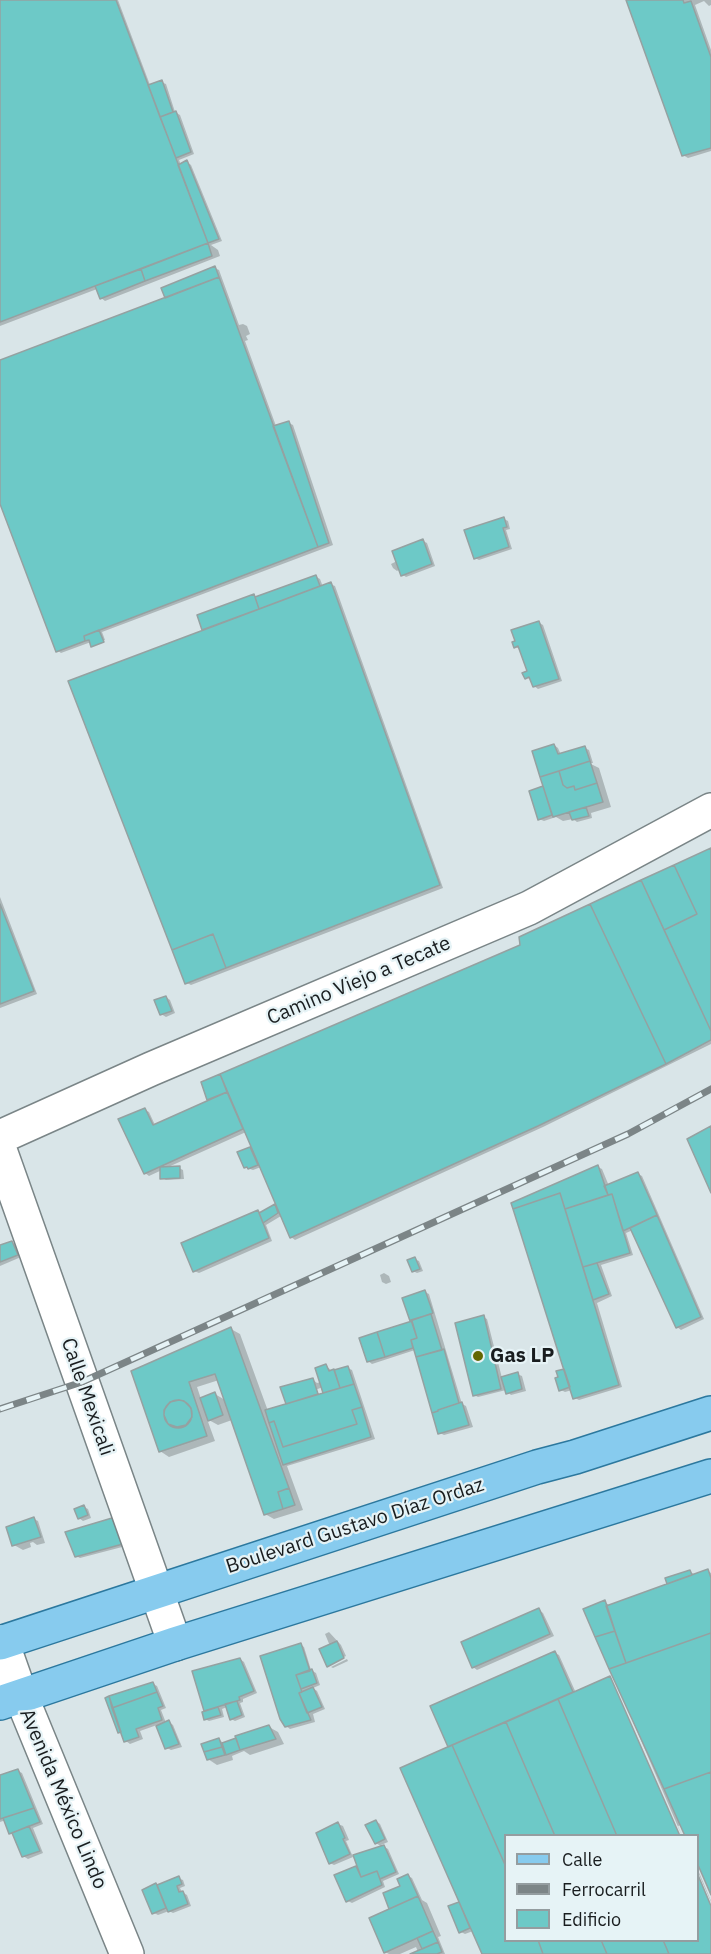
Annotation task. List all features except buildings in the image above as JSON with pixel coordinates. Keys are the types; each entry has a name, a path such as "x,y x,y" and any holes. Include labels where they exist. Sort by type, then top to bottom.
{"main road":[{"name":"Boulevard Gustavo Díaz Ordaz","path":"1,1642 155,1590 711,1413"},
{"path":"10,1699 175,1644 711,1476"}],"street":[{"name":"Camino Viejo a Tecate","path":"0,1137 151,1069 529,908 711,810"},
{"name":"Calle Mexicali","path":"0,1150 175,1644"},
{"name":"Avenida México Lindo","path":"1,1642 10,1699 127,1954"}],"railway":[{"path":"0,1409 82,1382 628,1134 711,1089"}],"place":[{"name":"Gas LP","path":"478,1356"}]}
